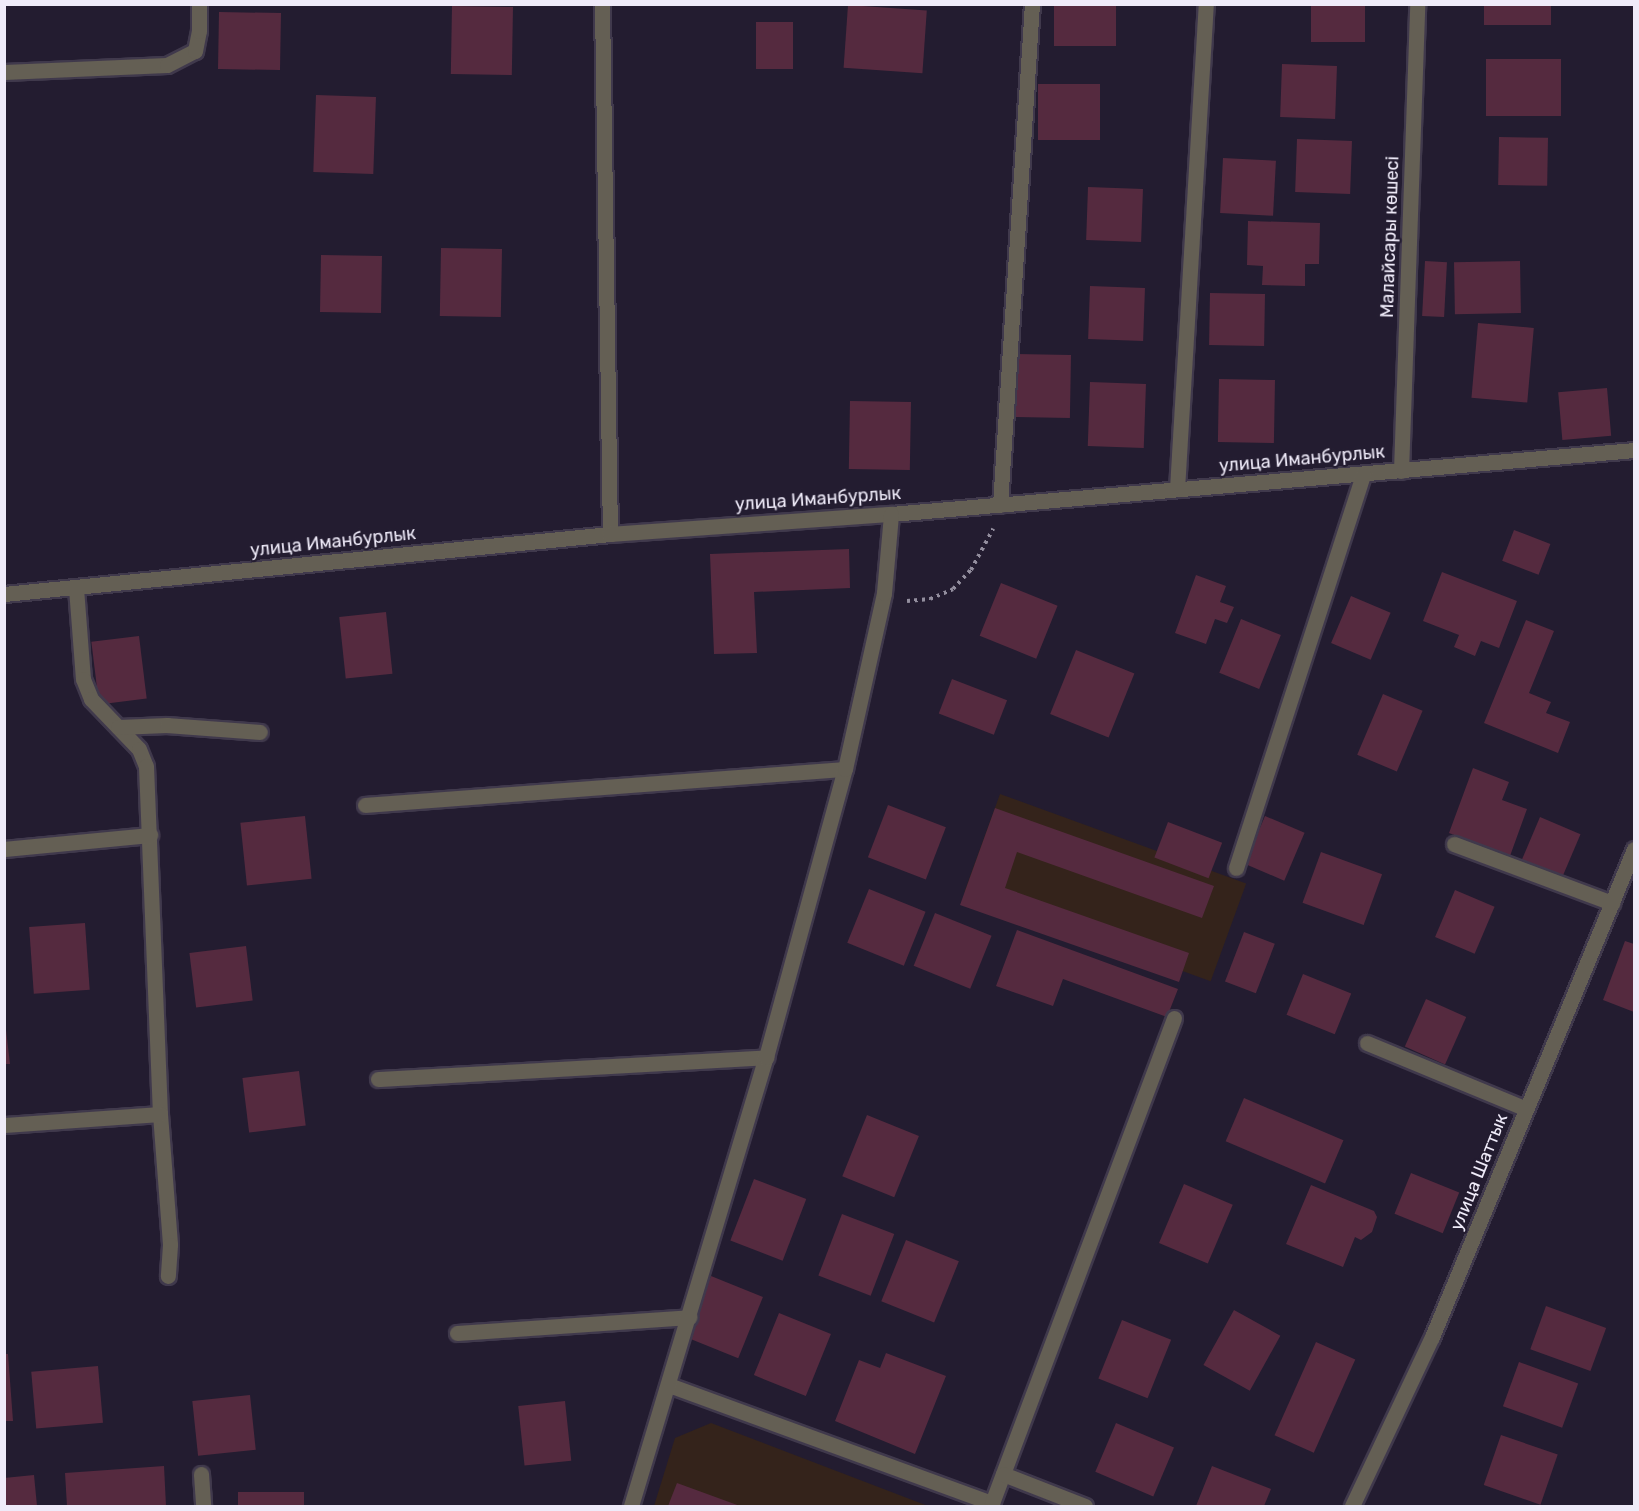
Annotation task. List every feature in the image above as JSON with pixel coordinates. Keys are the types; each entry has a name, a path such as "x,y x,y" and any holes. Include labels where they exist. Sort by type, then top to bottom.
{"street":[{"path":"4,72 167,64 195,51 199,31 199,4"},
{"path":"602,4 610,534"},
{"path":"1000,504 1032,4"},
{"path":"1177,489 1206,4"},
{"name":"Малайсары көшесі","path":"1401,471 1417,4"},
{"name":"улица Иманбурлык","path":"4,594 610,534 891,514 1635,450"},
{"path":"1236,868 1363,474"},
{"path":"631,1506 766,1056 845,769 884,593 891,514"},
{"path":"76,588 83,679 91,699 139,749 146,766 160,1114 170,1245 168,1276"},
{"path":"118,727 167,725 260,732"},
{"path":"365,805 845,769"},
{"path":"4,849 150,835"},
{"path":"1454,844 1612,903"},
{"name":"улица Шаттык","path":"1352,1506 1432,1337 1635,849"},
{"path":"669,1385 992,1503 1173,1018"},
{"path":"1367,1043 1526,1109"},
{"path":"378,1079 766,1056"},
{"path":"4,1125 160,1114"},
{"path":"457,1333 689,1317"},
{"path":"201,1474 203,1506"},
{"path":"1003,1474 1085,1506"}],"path":[{"path":"884,593 903,601 930,599 953,589 971,570 990,538 1000,504"}],"shaded area":[{"path":"1000,794 1246,884 1211,981 964,892"},
{"path":"711,1423 928,1506 654,1506 675,1438"}],"building":[{"path":"1054,4 1116,4 1116,46 1054,46"},
{"path":"1311,4 1365,4 1365,42 1311,42"},
{"path":"1484,4 1551,4 1551,25 1484,25"},
{"path":"848,5 927,11 922,73 844,68"},
{"path":"452,6 513,7 512,75 451,74"},
{"path":"219,12 281,13 280,70 218,69"},
{"path":"756,22 793,22 793,69 756,69"},
{"path":"1486,59 1561,59 1561,116 1486,116"},
{"path":"1282,64 1337,66 1335,119 1280,117"},
{"path":"1038,84 1100,84 1100,140 1038,140"},
{"path":"316,95 376,97 373,174 313,172"},
{"path":"1499,137 1548,138 1547,186 1498,185"},
{"path":"1297,139 1352,141 1350,194 1295,192"},
{"path":"1223,158 1276,161 1273,216 1220,213"},
{"path":"1088,187 1143,189 1141,242 1086,240"},
{"path":"1248,221 1320,223 1319,264 1305,264 1305,286 1262,285 1263,266 1247,265"},
{"path":"441,248 502,249 501,317 440,316"},
{"path":"321,255 382,256 381,313 320,312"},
{"path":"1425,261 1447,262 1444,317 1422,316"},
{"path":"1520,261 1521,313 1455,314 1454,262"},
{"path":"1090,286 1145,288 1143,341 1088,339"},
{"path":"1210,293 1265,294 1264,346 1209,345"},
{"path":"1478,323 1534,328 1527,403 1471,398"},
{"path":"1015,354 1071,355 1070,418 1014,417"},
{"path":"1219,379 1275,380 1274,443 1218,442"},
{"path":"1090,382 1146,384 1144,448 1088,446"},
{"path":"1607,388 1611,436 1562,440 1558,392"},
{"path":"850,401 911,402 910,470 849,469"},
{"path":"1514,530 1550,544 1539,575 1502,561"},
{"path":"849,549 850,588 754,592 757,653 714,654 710,554"},
{"path":"1442,572 1517,601 1499,648 1481,641 1475,656 1454,647 1459,635 1423,621"},
{"path":"1196,575 1226,586 1220,602 1234,607 1227,623 1215,619 1206,644 1175,633"},
{"path":"1001,583 1058,606 1036,659 980,636"},
{"path":"1351,596 1391,613 1371,660 1331,643"},
{"path":"386,612 392,674 346,679 339,617"},
{"path":"1241,619 1281,635 1259,689 1219,673"},
{"path":"1526,620 1554,631 1529,693 1551,702 1546,713 1570,722 1558,753 1484,723"},
{"path":"139,636 147,699 99,704 91,642"},
{"path":"1076,650 1134,674 1109,738 1050,714"},
{"path":"952,679 1007,700 994,735 939,714"},
{"path":"1383,694 1423,711 1397,772 1357,755"},
{"path":"1473,768 1509,782 1502,800 1527,809 1510,856 1449,833"},
{"path":"888,805 946,827 926,879 868,857"},
{"path":"995,808 1214,886 1202,918 1017,852 1005,888 1189,953 1179,982 960,905"},
{"path":"305,816 312,879 247,885 240,823"},
{"path":"1265,816 1305,833 1284,881 1245,864"},
{"path":"1540,817 1581,834 1560,882 1520,865"},
{"path":"1168,822 1222,843 1209,878 1154,857"},
{"path":"1321,852 1382,874 1364,925 1303,903"},
{"path":"869,889 926,912 904,966 847,943"},
{"path":"1455,890 1495,907 1475,954 1435,937"},
{"path":"935,913 992,936 970,989 914,966"},
{"path":"85,923 90,990 34,994 29,927"},
{"path":"1017,930 1178,989 1167,1017 1063,979 1053,1006 996,986"},
{"path":"1244,932 1275,944 1256,993 1225,981"},
{"path":"1625,941 1634,944 1634,1012 1603,1000"},
{"path":"246,946 253,1001 196,1008 189,953"},
{"path":"1303,974 1351,993 1335,1034 1287,1015"},
{"path":"1426,999 1466,1017 1445,1064 1405,1047"},
{"path":"4,1013 10,1064 4,1064"},
{"path":"299,1071 306,1126 249,1133 242,1078"},
{"path":"1244,1098 1343,1140 1325,1183 1226,1141"},
{"path":"867,1115 919,1136 894,1197 842,1176"},
{"path":"1411,1173 1459,1192 1443,1233 1395,1214"},
{"path":"754,1179 806,1199 783,1261 730,1241"},
{"path":"1184,1184 1233,1205 1208,1264 1159,1243"},
{"path":"1311,1185 1374,1211 1377,1217 1372,1232 1361,1240 1355,1237 1343,1267 1286,1244"},
{"path":"842,1214 894,1234 871,1296 818,1276"},
{"path":"906,1240 959,1261 934,1323 881,1301"},
{"path":"711,1276 763,1297 738,1358 686,1337"},
{"path":"1546,1306 1606,1328 1590,1371 1530,1349"},
{"path":"1234,1310 1280,1336 1250,1391 1203,1365"},
{"path":"779,1313 831,1334 806,1396 754,1375"},
{"path":"1122,1320 1171,1340 1148,1398 1098,1378"},
{"path":"1316,1342 1355,1359 1314,1453 1275,1435"},
{"path":"886,1353 946,1376 915,1454 835,1421 859,1360 880,1368"},
{"path":"4,1354 8,1354 13,1421 4,1421"},
{"path":"1519,1362 1578,1384 1562,1428 1503,1406"},
{"path":"98,1366 103,1423 36,1429 31,1372"},
{"path":"250,1395 256,1450 198,1456 192,1401"},
{"path":"565,1401 571,1461 525,1466 518,1406"},
{"path":"1116,1423 1174,1448 1153,1496 1095,1472"},
{"path":"1501,1435 1558,1455 1540,1505 1484,1485"},
{"path":"164,1466 166,1506 67,1506 65,1473"},
{"path":"1212,1466 1271,1489 1264,1506 1196,1506"},
{"path":"34,1475 37,1506 4,1506 4,1478"},
{"path":"677,1483 740,1506 668,1506"},
{"path":"238,1492 304,1492 304,1506 238,1506"}]}
